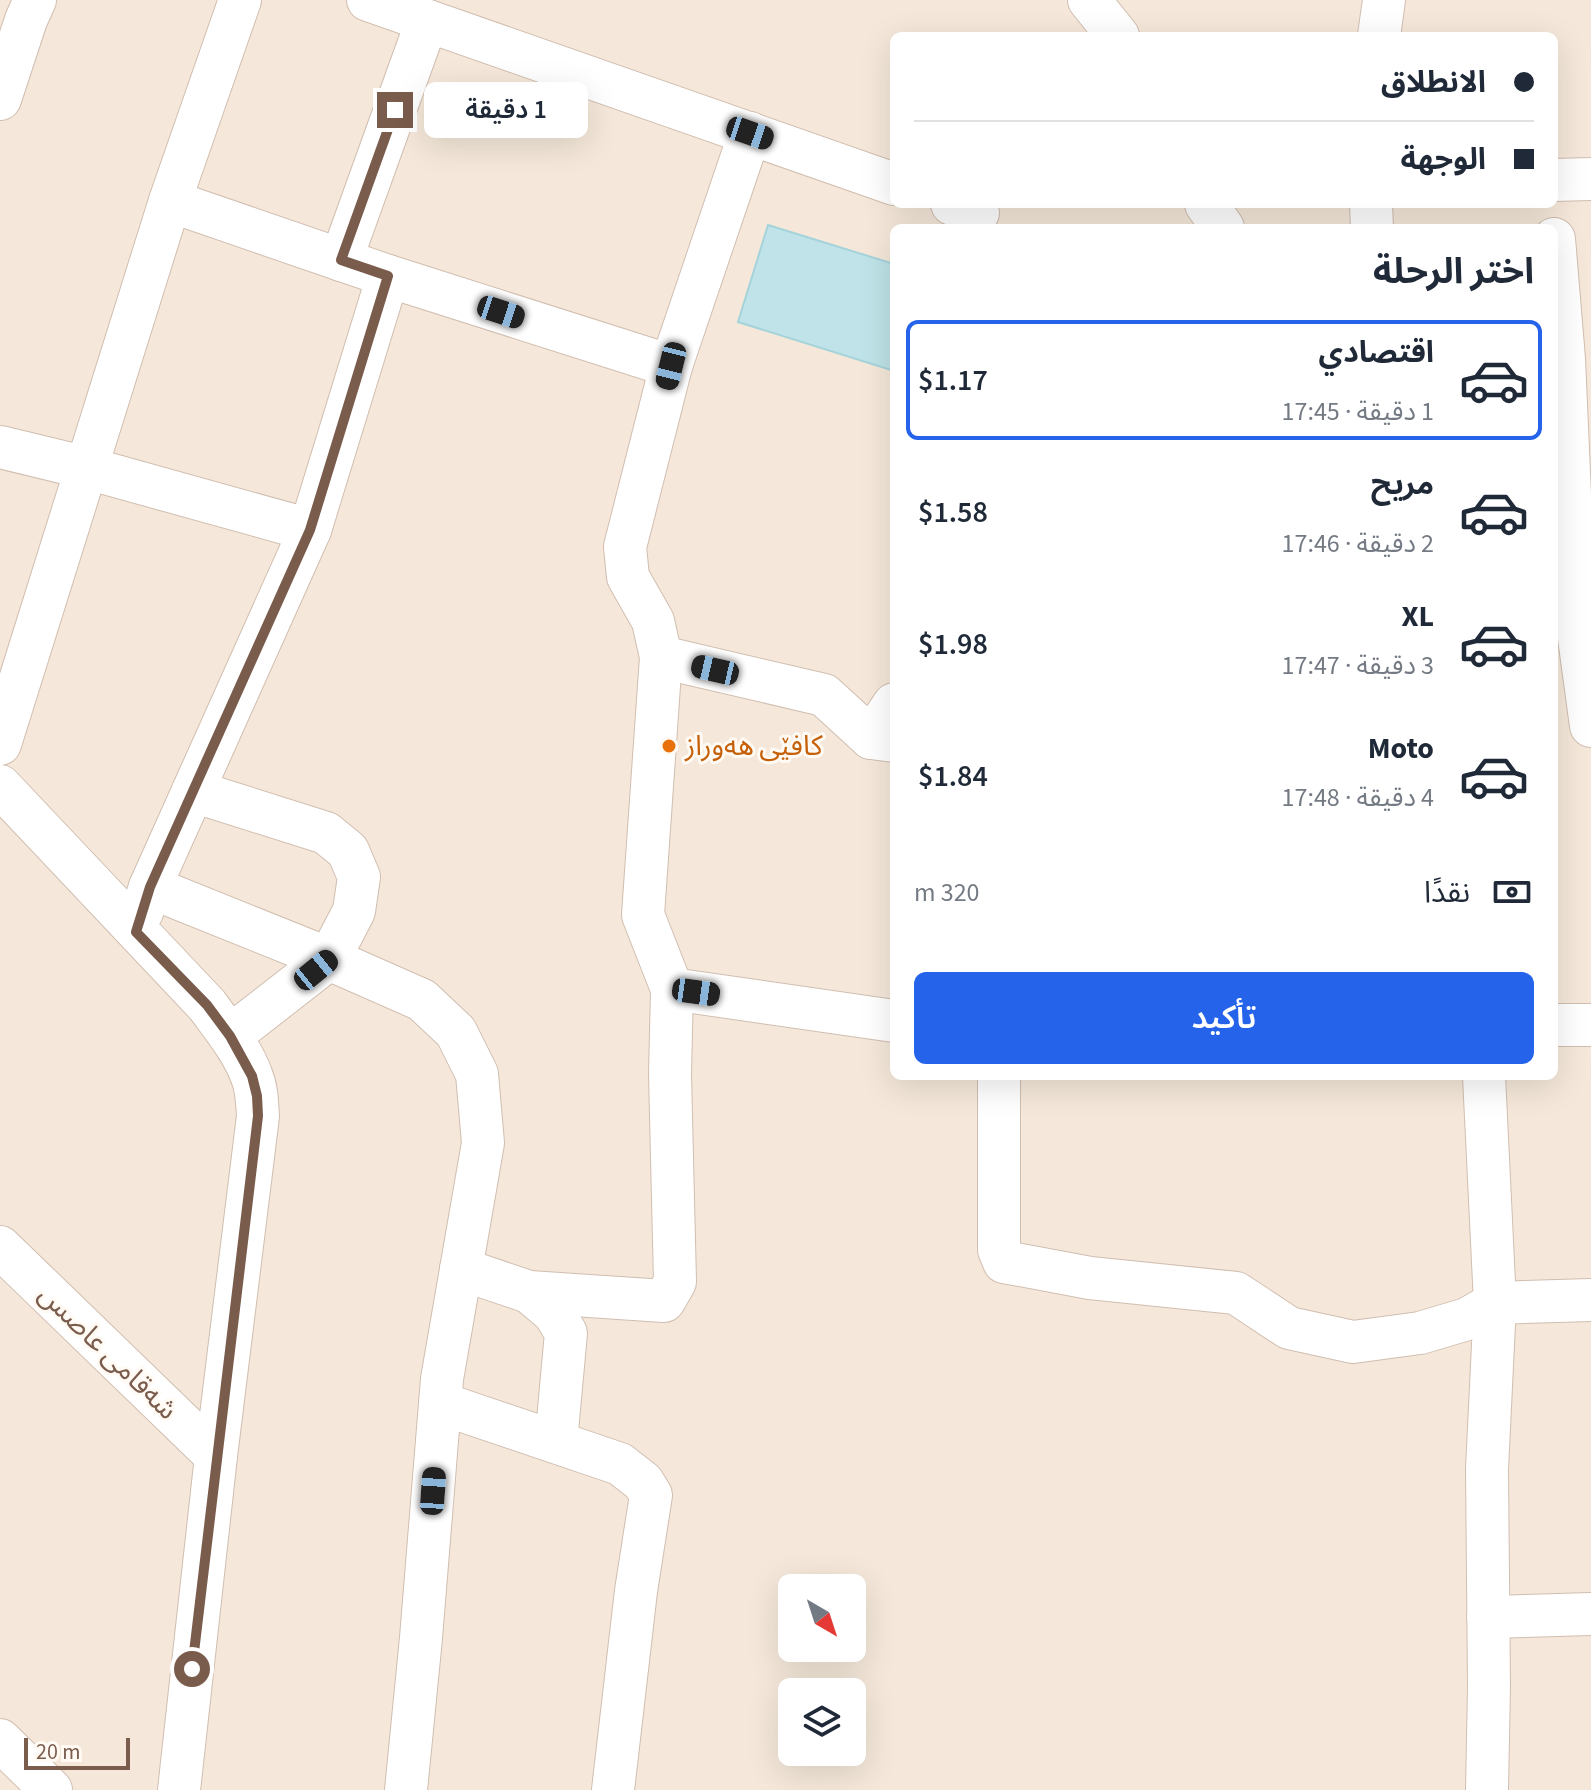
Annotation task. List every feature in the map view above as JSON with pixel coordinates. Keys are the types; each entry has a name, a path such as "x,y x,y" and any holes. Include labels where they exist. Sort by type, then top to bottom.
{"street":[{"path":"0,744 170,201 240,0"},
{"path":"368,0 890,183"},
{"path":"1089,0 1115,32"},
{"path":"1380,32 1384,0"},
{"path":"0,99 21,10"},
{"path":"341,260 427,21"},
{"path":"461,1269 529,1292 664,1301 675,1282 670,1074 672,989 643,915 661,657 653,621 628,577 625,547 671,366 750,133"},
{"path":"1558,180 1591,179"},
{"path":"170,201 388,276 671,366"},
{"path":"136,932 150,887 310,530 388,276"},
{"path":"1558,287 1564,359 1565,609 1591,726"},
{"path":"0,447 310,530"},
{"path":"661,657 824,695 882,740 890,716"},
{"path":"0,786 207,1005 230,1036 252,1076 257,1096 258,1116 179,1790"},
{"path":"193,791 326,833 348,851 359,877 354,911 329,959 230,1036"},
{"path":"150,887 422,1000 456,1032 477,1074 483,1143 442,1379 406,1790"},
{"path":"672,989 890,1020"},
{"path":"1558,1025 1591,1025"},
{"path":"999,1080 999,1250 1004,1262 1090,1278 1236,1293 1289,1328 1353,1342 1420,1333 1467,1319 1495,1303 1591,1300"},
{"path":"1484,1080 1495,1303 1487,1469 1487,1790"},
{"name":"شه‌قامی عاصس","path":"0,1247 216,1456"},
{"path":"529,1292 554,1313 566,1333 556,1442"},
{"path":"440,1403 620,1464 643,1482 651,1495 636,1591 613,1790"},
{"path":"1488,1617 1591,1614"},
{"path":"0,1740 51,1790"}],"shaded area":[{"path":"0,0 1591,0 1591,1790 0,1790"}],"water":[{"path":"768,225 890,263 890,370 738,322"}],"place":[{"name":"کافێی هەوراز","path":"669,746"}],"route":[{"path":"192,1669 258,1116 257,1096 252,1076 230,1036 207,1005 136,932 150,887 310,530 388,276 341,260 395,110"}]}
